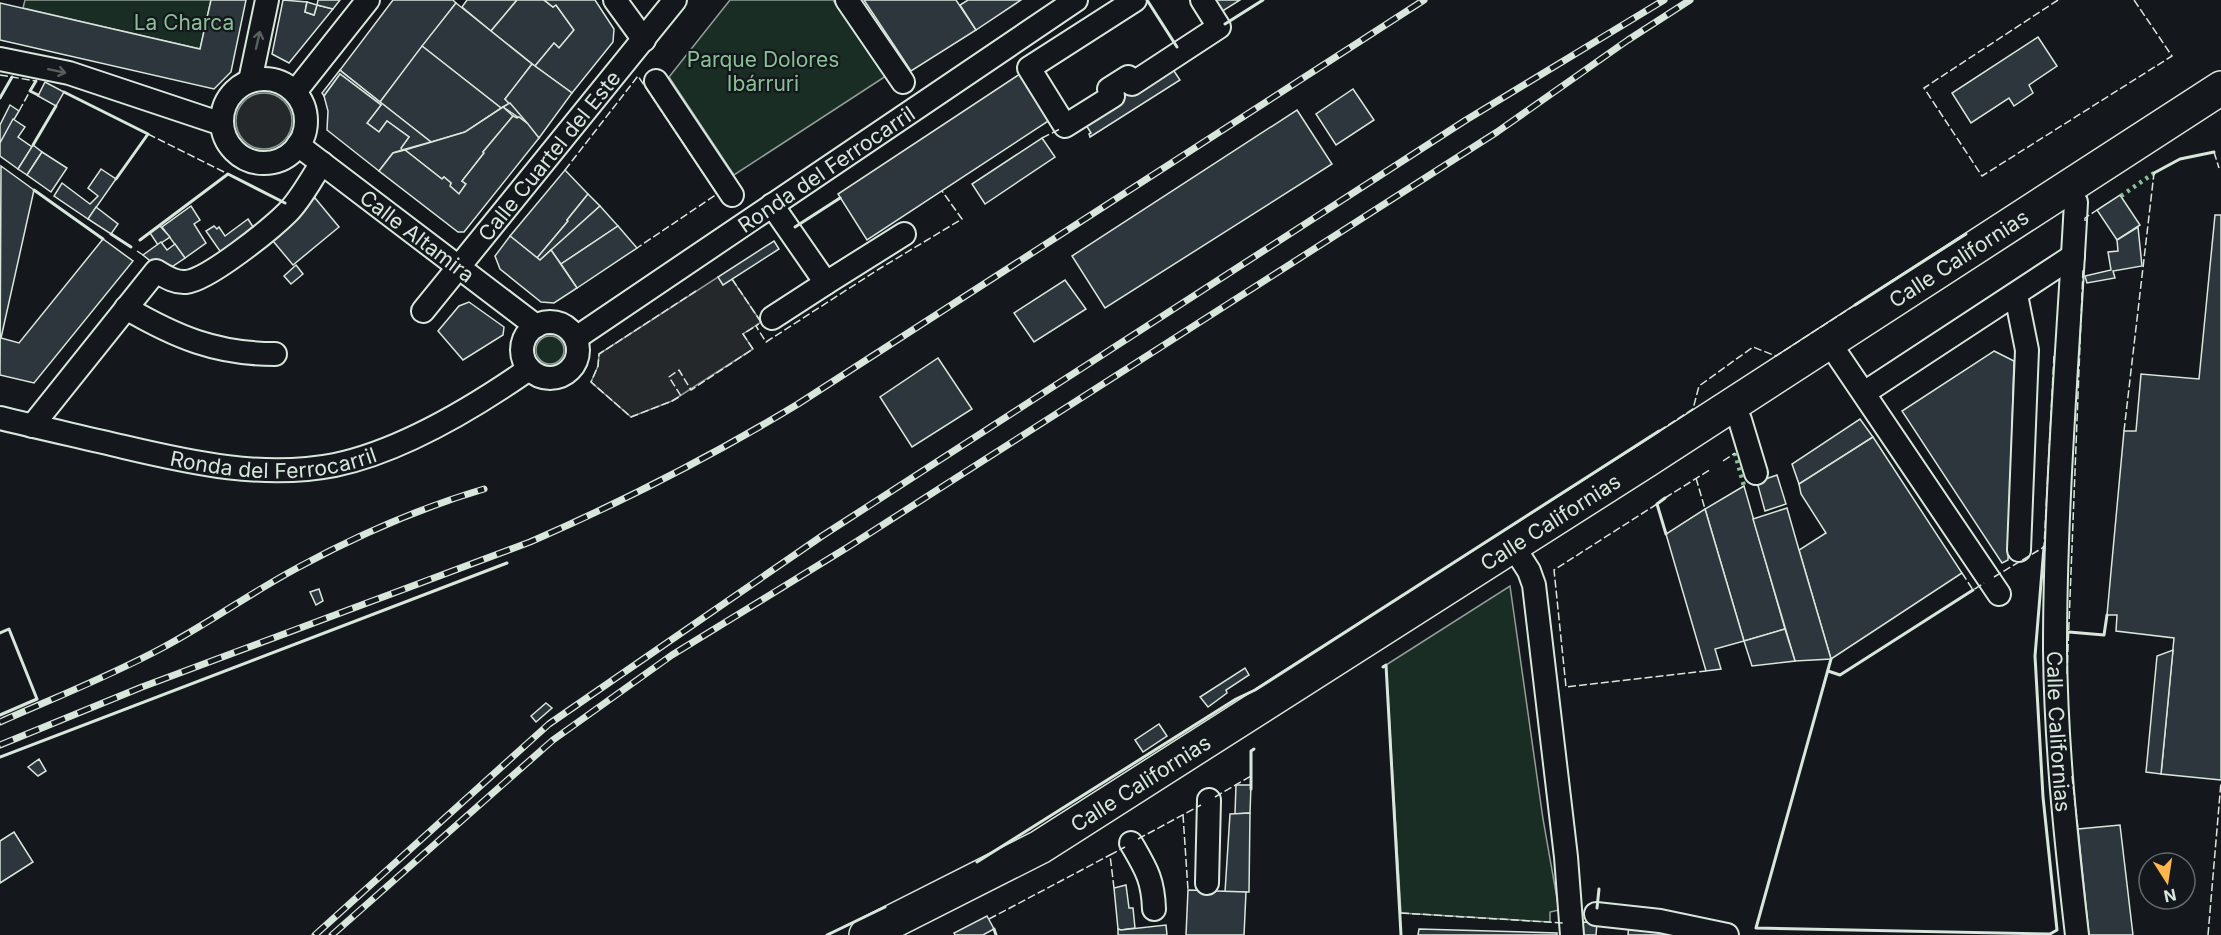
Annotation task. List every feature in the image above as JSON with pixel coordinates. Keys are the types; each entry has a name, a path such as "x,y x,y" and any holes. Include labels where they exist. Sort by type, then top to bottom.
{"highway":[{"name":"Calle Californias","path":"903,935 1048,861 2221,88"},
{"name":"Calle Californias","path":"866,935 1040,847 1518,553 1740,420 2221,109"}],"street":[{"path":"250,81 267,0"},
{"path":"295,92 368,0"},
{"path":"615,0 644,40"},
{"name":"Calle Cuartel del Este","path":"423,311 675,0"},
{"path":"847,0 903,82"},
{"name":"Ronda del Ferrocarril","path":"576,338 1075,0"},
{"path":"1135,0 1029,68 1065,126 1113,96 1108,89 1128,77 1132,84 1219,27 1202,0"},
{"path":"0,58 69,73 222,124"},
{"path":"262,79 274,80 295,92 306,118 304,132 291,153 270,162 258,162 237,153 229,145 222,124 223,110 229,98 238,88 250,81 262,79"},
{"path":"656,81 732,195"},
{"name":"Calle Altamira","path":"298,145 536,326"},
{"path":"32,426 156,272 173,281 184,283 198,280 235,255 288,212 322,163"},
{"name":"Calle Californias","path":"2076,202 2059,518 2055,650 2062,807 2077,935"},
{"path":"772,205 825,283"},
{"path":"772,318 904,234"},
{"path":"1864,393 2073,256"},
{"path":"2016,295 2027,350 2019,550"},
{"path":"126,308 167,332 208,347 233,352 275,354"},
{"path":"547,322 560,323 576,338 579,347 578,356 575,364 565,375 546,378 537,375 524,362 522,346 527,333 536,326 547,322"},
{"path":"1839,357 1999,594"},
{"name":"Ronda del Ferrocarril","path":"0,418 215,466 259,470 332,465 374,454 416,436 529,369"},
{"path":"1740,420 1756,473"},
{"name":"Calle Californias","path":"1518,553 1534,585 1572,929"},
{"path":"1207,883 1209,800"},
{"path":"1131,843 1148,873 1153,888 1154,909"},
{"path":"1596,914 1660,921 1727,935"}],"green space":[{"name":"La Charca","path":"25,0 211,0 200,49 23,8"},
{"name":"Parque Dolores Ibárruri","path":"730,0 833,0 886,76 734,175 669,77"},
{"path":"550,336 560,340 564,350 560,360 550,364 540,360 536,350 540,340"},
{"path":"1510,586 1543,819 1559,910 1550,912 1550,922 1401,913 1386,665"}],"shaded area":[{"path":"264,93 275,95 284,101 290,110 292,121 290,132 284,141 275,147 264,149 253,147 244,141 238,132 236,121 238,110 244,101 253,95"},
{"path":"718,277 723,285 732,279 761,322 743,334 753,349 672,401 631,417 591,382 598,366 599,354"}],"building":[{"path":"211,0 246,0 231,72 214,89 0,40 0,3 200,49"},
{"path":"283,0 307,2 305,12 314,15 317,5 333,9 289,63 272,54"},
{"path":"318,0 340,0 333,9 317,5"},
{"path":"393,0 453,0 456,3 380,102 340,70"},
{"path":"467,0 517,0 491,31 462,7"},
{"path":"517,0 544,0 553,7 556,5 574,30 559,48 554,43 535,66 491,31"},
{"path":"544,0 595,0 614,29 613,42 572,93 535,66 554,43 559,48 574,30 556,5 553,7"},
{"path":"864,0 956,0 976,30 911,71"},
{"path":"968,0 1021,0 976,30 960,5"},
{"path":"1202,0 1240,0 1213,17"},
{"path":"307,2 317,5 314,15 305,12"},
{"path":"456,3 532,64 505,99 510,103 501,108 422,46"},
{"path":"2038,37 2057,66 2029,85 2033,93 2014,106 2009,98 1971,123 1952,93"},
{"path":"422,46 501,108 465,132 431,142 380,102"},
{"path":"1168,62 1180,80 1090,137 1091,133 1081,117"},
{"path":"532,64 572,93 539,138 505,99"},
{"path":"1029,68 1059,114 867,240 838,194"},
{"path":"340,70 431,142 402,150 401,148 409,137 387,121 379,132 367,123 381,105 340,74 324,96 322,93"},
{"path":"340,74 381,105 367,123 379,132 387,121 409,137 401,148 402,150 393,153 379,171 327,130 328,111 324,96"},
{"path":"45,82 64,92 56,106 38,96"},
{"path":"1353,89 1374,120 1336,145 1316,114"},
{"path":"510,103 528,124 503,107"},
{"path":"10,105 19,111 0,143 0,125"},
{"path":"503,107 513,116 462,181 466,184 459,194 444,177 442,179 405,150 465,132"},
{"path":"1297,110 1332,164 1105,308 1072,256"},
{"path":"513,116 519,117 528,124 539,138 464,232 458,232 379,171 393,153 405,150 442,179 444,177 459,194 466,184 462,181"},
{"path":"13,119 25,127 18,137 32,147 18,169 0,156 0,143"},
{"path":"1042,138 1055,157 985,204 972,184"},
{"path":"33,145 42,152 27,175 18,169"},
{"path":"42,152 67,168 51,192 27,175"},
{"path":"1,166 34,190 1,338 19,343 103,239 133,261 34,383 0,375"},
{"path":"101,169 116,179 88,219 54,196 62,183 90,204 98,196 88,188"},
{"path":"565,170 588,194 537,258 510,236"},
{"path":"588,194 600,206 540,260 537,258 568,221"},
{"path":"2120,195 2140,225 2117,240 2097,210"},
{"path":"315,198 339,227 293,265 268,235"},
{"path":"191,206 200,220 194,224 206,243 185,258 162,227"},
{"path":"600,206 618,226 561,264 551,250"},
{"path":"96,207 118,224 111,234 88,219"},
{"path":"2215,215 2221,215 2221,780 2161,774 2174,638 2116,631 2117,615 2107,615 2124,431 2136,431 2141,374 2199,379"},
{"path":"248,219 255,230 222,254 206,231 214,226 217,229 219,227 225,236"},
{"path":"160,226 170,237 158,245 150,233"},
{"path":"618,226 637,248 577,288 561,264"},
{"path":"2138,227 2142,266 2113,271 2115,278 2087,283 2085,276 2111,270 2108,252 2118,251 2117,240"},
{"path":"510,236 540,260 551,250 577,288 554,303 541,302 500,269 495,256"},
{"path":"774,241 779,249 723,285 718,277"},
{"path":"161,242 167,250 175,244 185,258 164,272 143,255"},
{"path":"296,265 303,274 291,284 284,276"},
{"path":"1065,280 1086,309 1034,342 1014,313"},
{"path":"469,302 504,327 503,335 463,360 438,331 459,306"},
{"path":"1994,351 2014,361 2008,560 2002,563 1902,411"},
{"path":"938,358 972,409 912,447 880,397"},
{"path":"1860,419 1873,437 1799,484 1792,464"},
{"path":"1873,437 1962,573 1831,659 1799,550 1826,533 1801,494 1799,484"},
{"path":"1777,475 1786,504 1765,511 1757,482"},
{"path":"1744,486 1785,629 1744,641 1705,509"},
{"path":"1787,508 1831,659 1795,661 1753,519"},
{"path":"1705,509 1744,641 1715,649 1721,669 1706,671 1666,534"},
{"path":"319,589 323,601 316,605 310,592"},
{"path":"1785,629 1795,661 1752,666 1744,641"},
{"path":"2173,650 2161,774 2146,772 2157,656"},
{"path":"1245,668 1249,675 1226,690 1227,693 1208,707 1200,697"},
{"path":"546,703 552,708 536,722 531,716"},
{"path":"1159,724 1167,736 1143,752 1135,740"},
{"path":"39,759 46,771 38,776 28,767"},
{"path":"1236,785 1251,785 1250,813 1235,814"},
{"path":"1250,813 1249,892 1225,892 1230,814"},
{"path":"2120,825 2133,935 2089,935 2078,829"},
{"path":"14,832 33,862 0,883 0,841"},
{"path":"1126,885 1129,908 1133,908 1135,928 1121,930 1118,929 1114,888"},
{"path":"1188,890 1246,892 1244,935 1186,935"},
{"path":"987,916 994,929 983,935 955,935 954,933"},
{"path":"1583,922 1597,923 1596,935 1582,935"},
{"path":"1629,924 1673,929 1672,935 1628,935"},
{"path":"1166,925 1167,935 1118,935 1118,929"},
{"path":"1419,929 1557,933 1557,935 1418,935"}],"railway":[{"path":"0,745 142,687 530,542 666,478 798,404 1424,0"},
{"path":"315,935 549,724 822,536 1466,120 1664,0"},
{"path":"332,935 553,740 672,655 848,547 1497,132 1628,40 1690,0"},
{"path":"0,722 162,648 321,555 390,523 484,489"}],"hedge":[{"path":"2121,196 2154,173"},
{"path":"1735,453 1744,486"}],"fence":[{"path":"2058,0 1924,88 1982,176 2172,56 2134,0"},
{"path":"0,75 36,81"},
{"path":"565,170 638,76 717,194 637,248"},
{"path":"19,111 30,91"},
{"path":"1042,138 1060,129"},
{"path":"148,134 228,174"},
{"path":"2214,152 2219,168"},
{"path":"2124,431 2154,173"},
{"path":"732,279 761,322 756,326 766,342 962,219 942,191"},
{"path":"2085,221 2085,218 2097,210"},
{"path":"137,251 143,255"},
{"path":"2067,674 2083,269"},
{"path":"696,291 599,354 598,366 591,382 631,417 681,396 669,377 679,370 691,390 753,349 743,334 756,326"},
{"path":"1659,431 1693,409 1699,386 1753,347 1776,356 1855,305"},
{"path":"1994,577 2044,547 2054,356"},
{"path":"1723,461 1735,453"},
{"path":"1665,498 1711,469"},
{"path":"1696,478 1705,509"},
{"path":"1657,504 1554,570 1566,687 1706,671"},
{"path":"1962,573 1973,590 1984,583"},
{"path":"1215,797 1251,776"},
{"path":"2072,776 2078,829"},
{"path":"2208,935 2221,782"},
{"path":"1138,839 1201,805"},
{"path":"1183,815 1188,890"},
{"path":"1114,888 1110,855 1125,847"},
{"path":"989,919 1110,855"},
{"path":"1401,913 1563,923"}],"wall":[{"path":"1147,0 1177,47"},
{"path":"1225,24 1263,0"},
{"path":"0,98 12,77"},
{"path":"36,81 30,91 38,95"},
{"path":"64,92 148,134 116,179"},
{"path":"33,145 56,106"},
{"path":"2154,173 2180,159 2214,152"},
{"path":"140,240 228,174 285,203"},
{"path":"34,190 103,239"},
{"path":"795,227 840,198"},
{"path":"111,234 131,247"},
{"path":"1855,305 1966,234"},
{"path":"977,862 1236,699 1255,690 1659,431"},
{"path":"1665,498 1657,504 1666,534"},
{"path":"1831,659 1756,928 2050,934 2057,930 2043,797 2035,656 2044,547"},
{"path":"0,757 507,563"},
{"path":"1828,671 1840,675 1973,590"},
{"path":"2069,632 2104,635 2107,615"},
{"path":"0,633 9,629 37,699 0,715"},
{"path":"1383,667 1386,665 1401,935"},
{"path":"1251,789 1251,751 1254,749"},
{"path":"1597,908 1599,889"},
{"path":"827,935 885,907"},
{"path":"994,929 996,935"}]}
